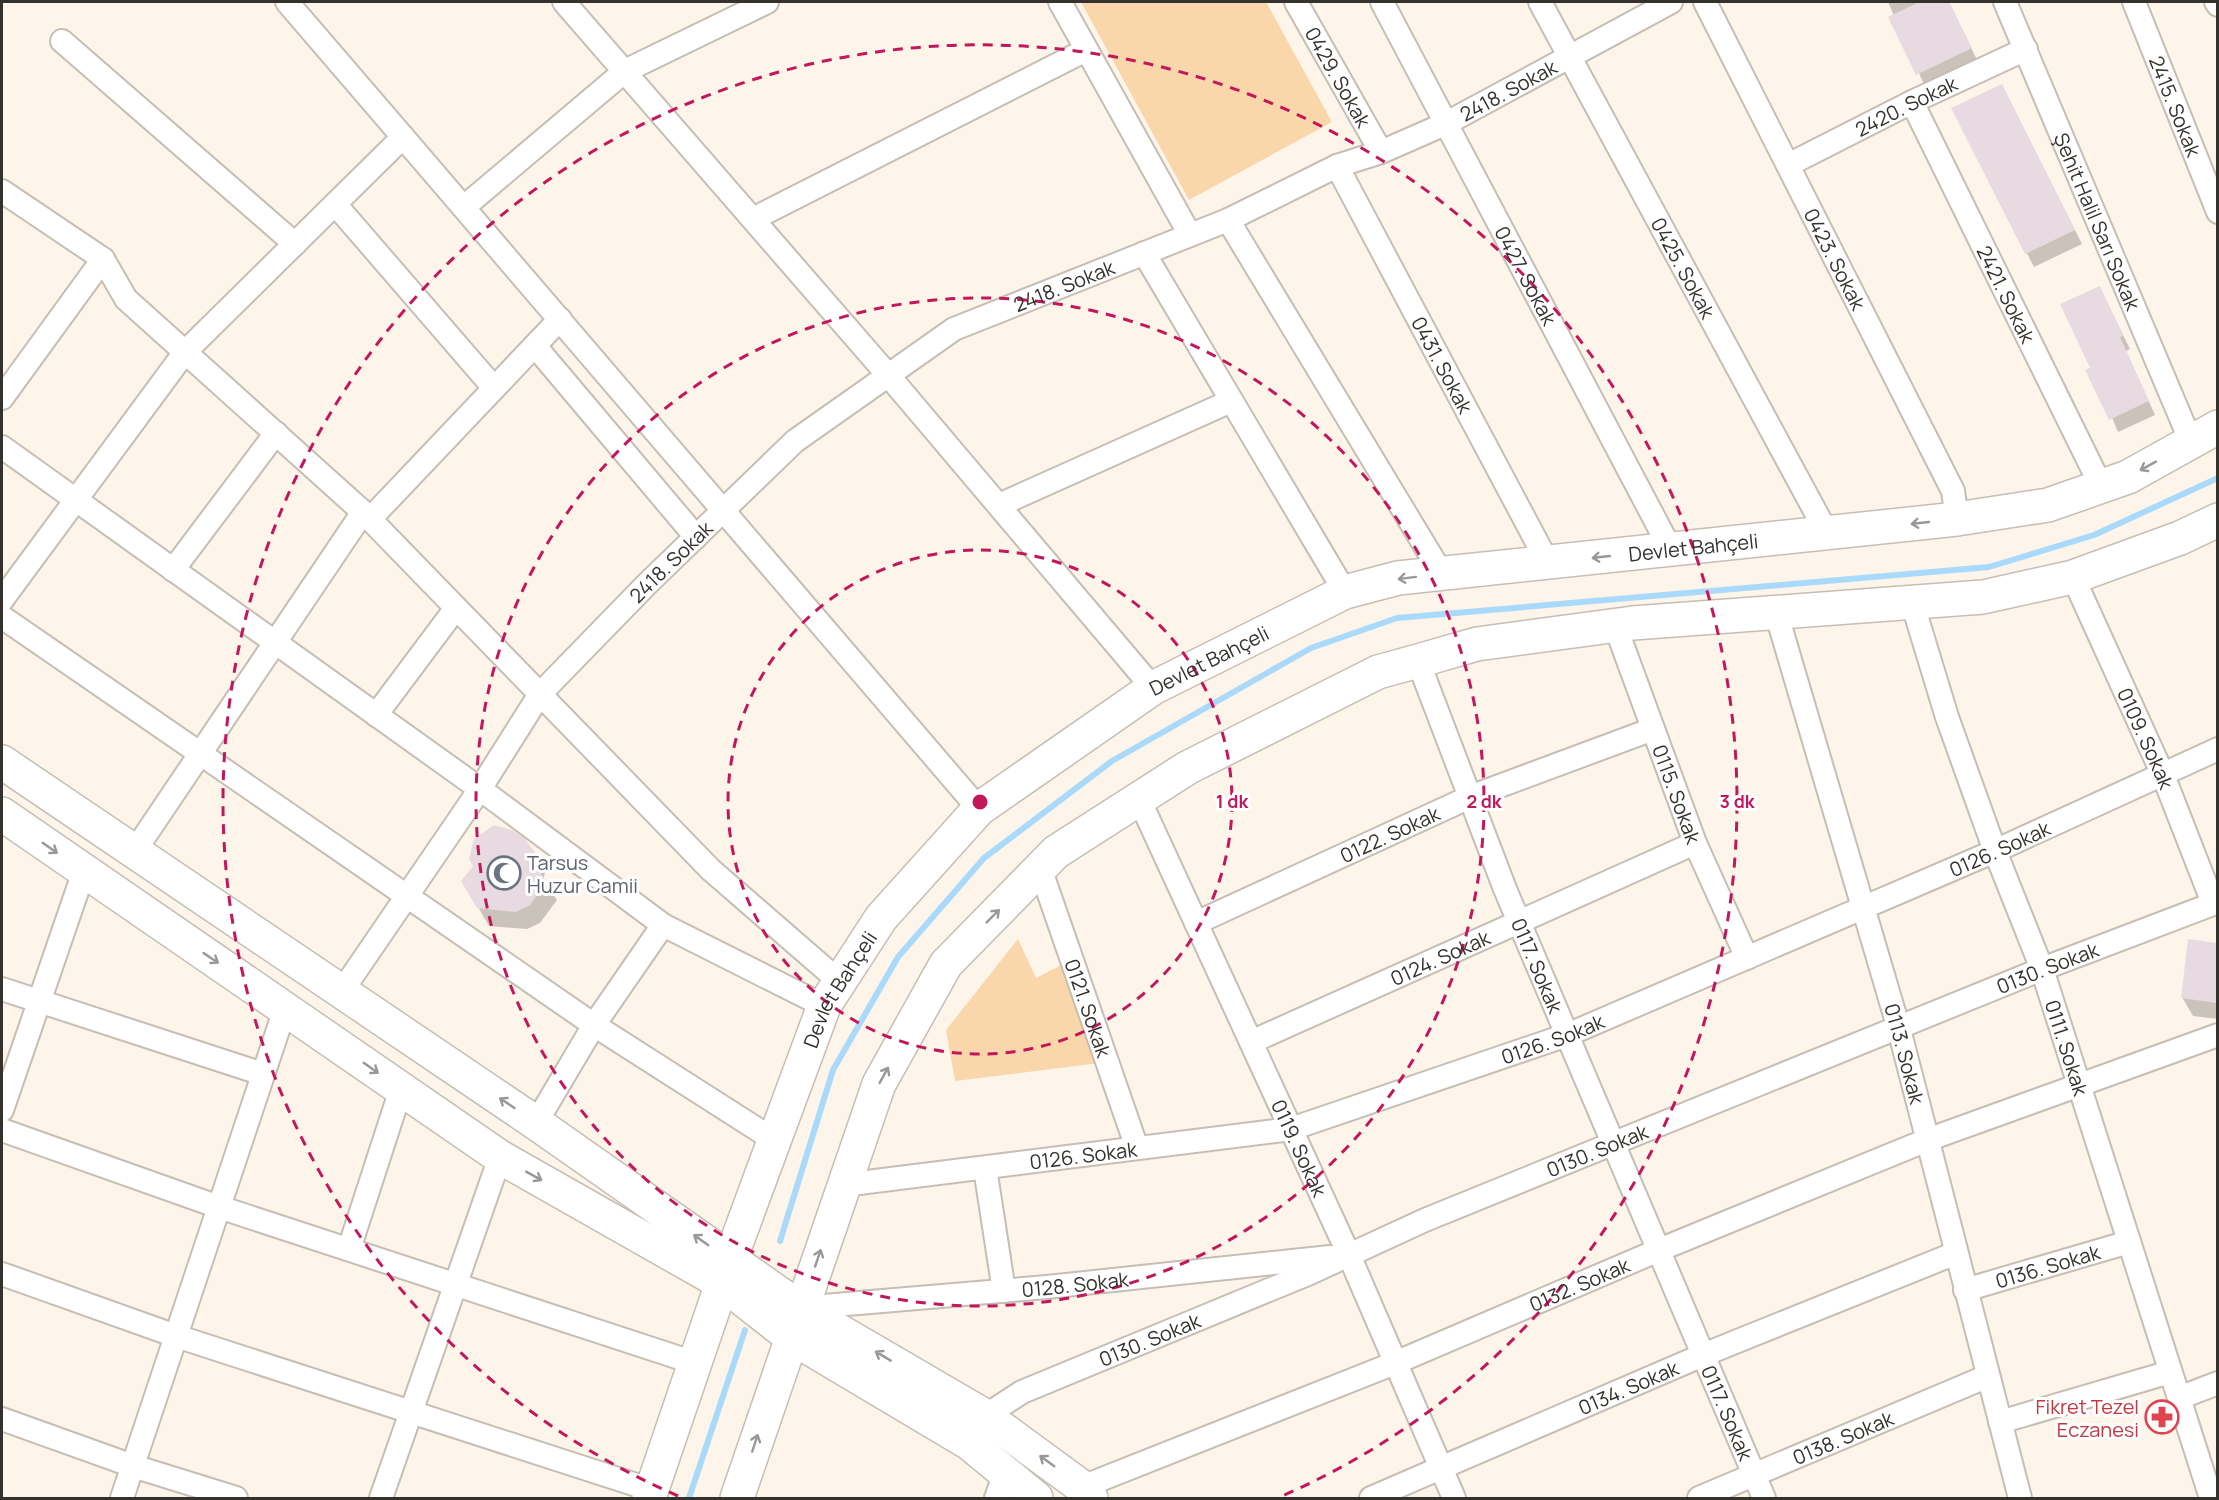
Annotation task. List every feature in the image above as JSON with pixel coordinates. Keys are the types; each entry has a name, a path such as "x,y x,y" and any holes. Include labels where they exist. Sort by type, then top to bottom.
{"street":[{"path":"287,2 725,509 979,809"},
{"path":"564,2 888,375 1154,688"},
{"path":"464,207 625,71 767,2"},
{"path":"1059,2 1190,235"},
{"name":"0429. Sokak","path":"1296,2 1381,152"},
{"name":"0427. Sokak","path":"1382,2 1671,550"},
{"name":"0425. Sokak","path":"1540,2 1827,533"},
{"name":"2418. Sokak","path":"342,991 480,789 540,694 795,441 954,329 1228,220 1337,166 1381,152 1445,124 1671,2"},
{"name":"0423. Sokak","path":"1705,2 1953,491 1957,519"},
{"name":"Şehit Halil Sarı Sokak","path":"2005,2 2204,435"},
{"name":"2415. Sokak","path":"2134,2 2217,212"},
{"path":"62,41 295,244"},
{"name":"2420. Sokak","path":"1788,165 1912,102 2026,49"},
{"path":"753,219 1086,50"},
{"name":"2421. Sokak","path":"1912,102 2101,486"},
{"path":"2,600 185,352 403,137"},
{"name":"0431. Sokak","path":"1337,166 1548,562"},
{"path":"2,192 103,259 126,299 366,516 832,994"},
{"path":"335,204 494,388"},
{"path":"1228,220 1442,574"},
{"path":"1144,253 1345,592"},
{"path":"2,398 103,259"},
{"path":"134,852 202,755 274,642 366,516 560,319"},
{"path":"535,346 696,537"},
{"path":"999,505 1232,401"},
{"path":"173,570 276,434"},
{"name":"Devlet Bahçeli","path":"651,1494 726,1272 774,1140 832,994 881,918 979,809 1154,688 1345,592 1398,578 1957,519 2048,505 2128,477 2204,435"},
{"path":"2,447 480,789 663,925 832,994"},
{"path":"737,1498 879,1084 946,964 1056,852 1186,768 1378,672 1477,644 1615,625 1983,597 2073,577 2180,538 2217,520"},
{"name":"0109. Sokak","path":"2073,577 2163,775 2215,902"},
{"name":"0111. Sokak","path":"1912,602 1947,717 1995,851 2042,969 2211,1498"},
{"path":"376,715 456,608"},
{"name":"0113. Sokak","path":"1776,612 1899,1029 2000,1422 2015,1497"},
{"path":"2,617 594,1025 774,1140"},
{"name":"0115. Sokak","path":"1615,625 1695,843 1748,958"},
{"name":"0117. Sokak","path":"1418,661 1519,921 1764,1498"},
{"name":"0122. Sokak","path":"1196,923 1470,797 1653,729"},
{"name":"0126. Sokak","path":"843,1185 1291,1129 1567,1035 1864,909 2217,749"},
{"path":"2,762 536,1123 726,1272 969,1443 1000,1486 1036,1498"},
{"name":"0119. Sokak","path":"1139,799 1349,1255 1454,1498"},
{"path":"2,814 500,1157 726,1272"},
{"name":"0124. Sokak","path":"1251,1041 1695,843"},
{"name":"0121. Sokak","path":"1040,868 1137,1148"},
{"path":"2,1110 84,871"},
{"name":"0130. Sokak","path":"985,1416 1022,1392 1349,1255 1425,1220 2042,969 2215,902"},
{"path":"536,1123 594,1025 663,925"},
{"path":"2,989 263,1074"},
{"path":"122,1498 285,1009"},
{"name":"0132. Sokak","path":"1087,1493 1659,1250 1927,1140 2217,1035"},
{"path":"349,1249 401,1089"},
{"path":"2,1130 219,1207 695,1363"},
{"path":"381,1498 500,1157"},
{"path":"985,1167 1004,1291"},
{"name":"0136. Sokak","path":"1965,1290 2129,1242"},
{"name":"0134. Sokak","path":"1371,1498 1442,1470 1703,1355 1956,1253"},
{"name":"0128. Sokak","path":"796,1322 1004,1291 1349,1255"},
{"path":"2,1274 176,1336 412,1410 651,1494"},
{"path":"796,1322 985,1416 1087,1493"},
{"path":"2000,1422 2170,1371"},
{"name":"0138. Sokak","path":"1699,1498 1988,1376"},
{"path":"2179,1398 2217,1383"},
{"path":"2,1419 133,1466 236,1498"}],"shaded area":[{"path":"1081,2 1266,2 1332,122 1189,200"},
{"path":"1018,939 1036,978 1063,964 1099,1063 955,1081 946,1030"}],"building":[{"path":"1919,2 1949,2 1972,48 1916,75 1888,17"},
{"path":"2002,84 2075,230 2025,254 1951,108"},
{"path":"2100,286 2149,401 2109,420 2085,370 2090,368 2060,304"},
{"name":"Tarsus Huzur Camii","path":"494,825 512,830 524,838 536,854 532,864 547,881 530,905 516,912 477,908 461,881 473,866 469,859 474,839"},
{"path":"2188,939 2217,943 2217,1003 2181,998"}],"waterway":[{"path":"780,1241 833,1070 898,957 984,858 1112,761 1311,648 1397,618 1989,567 2094,535 2218,478"},
{"path":"689,1498 745,1330"}],"place":[{"name":"Tarsus Huzur Camii","path":"504,873"},
{"name":"Fikret Tezel Eczanesi","path":"2162,1417"}]}
